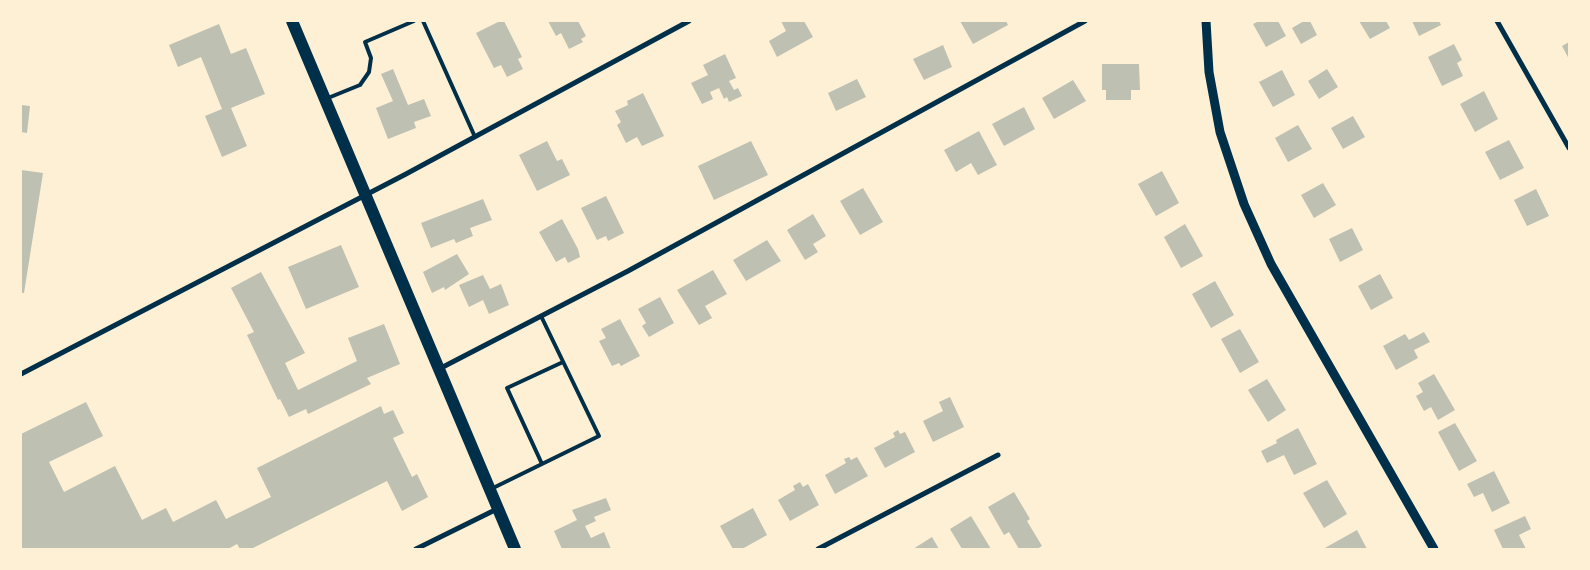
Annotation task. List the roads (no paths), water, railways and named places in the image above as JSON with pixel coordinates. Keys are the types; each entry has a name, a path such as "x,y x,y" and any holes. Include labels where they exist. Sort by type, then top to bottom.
{"main road":[{"path":"292,21 515,549"}],"street":[{"path":"21,374 475,137 690,21"},
{"path":"439,369 541,316 1085,21"},
{"path":"1206,21 1209,72 1220,132 1244,204 1271,264 1434,549"},
{"path":"1497,21 1569,148"},
{"path":"818,549 998,455"},
{"path":"416,549 498,508"}],"lane":[{"path":"326,99 360,85 369,72 371,58 365,42 414,21"},
{"path":"423,21 475,137"},
{"path":"489,490 599,436 541,316"},
{"path":"542,464 507,388 564,362"}]}
